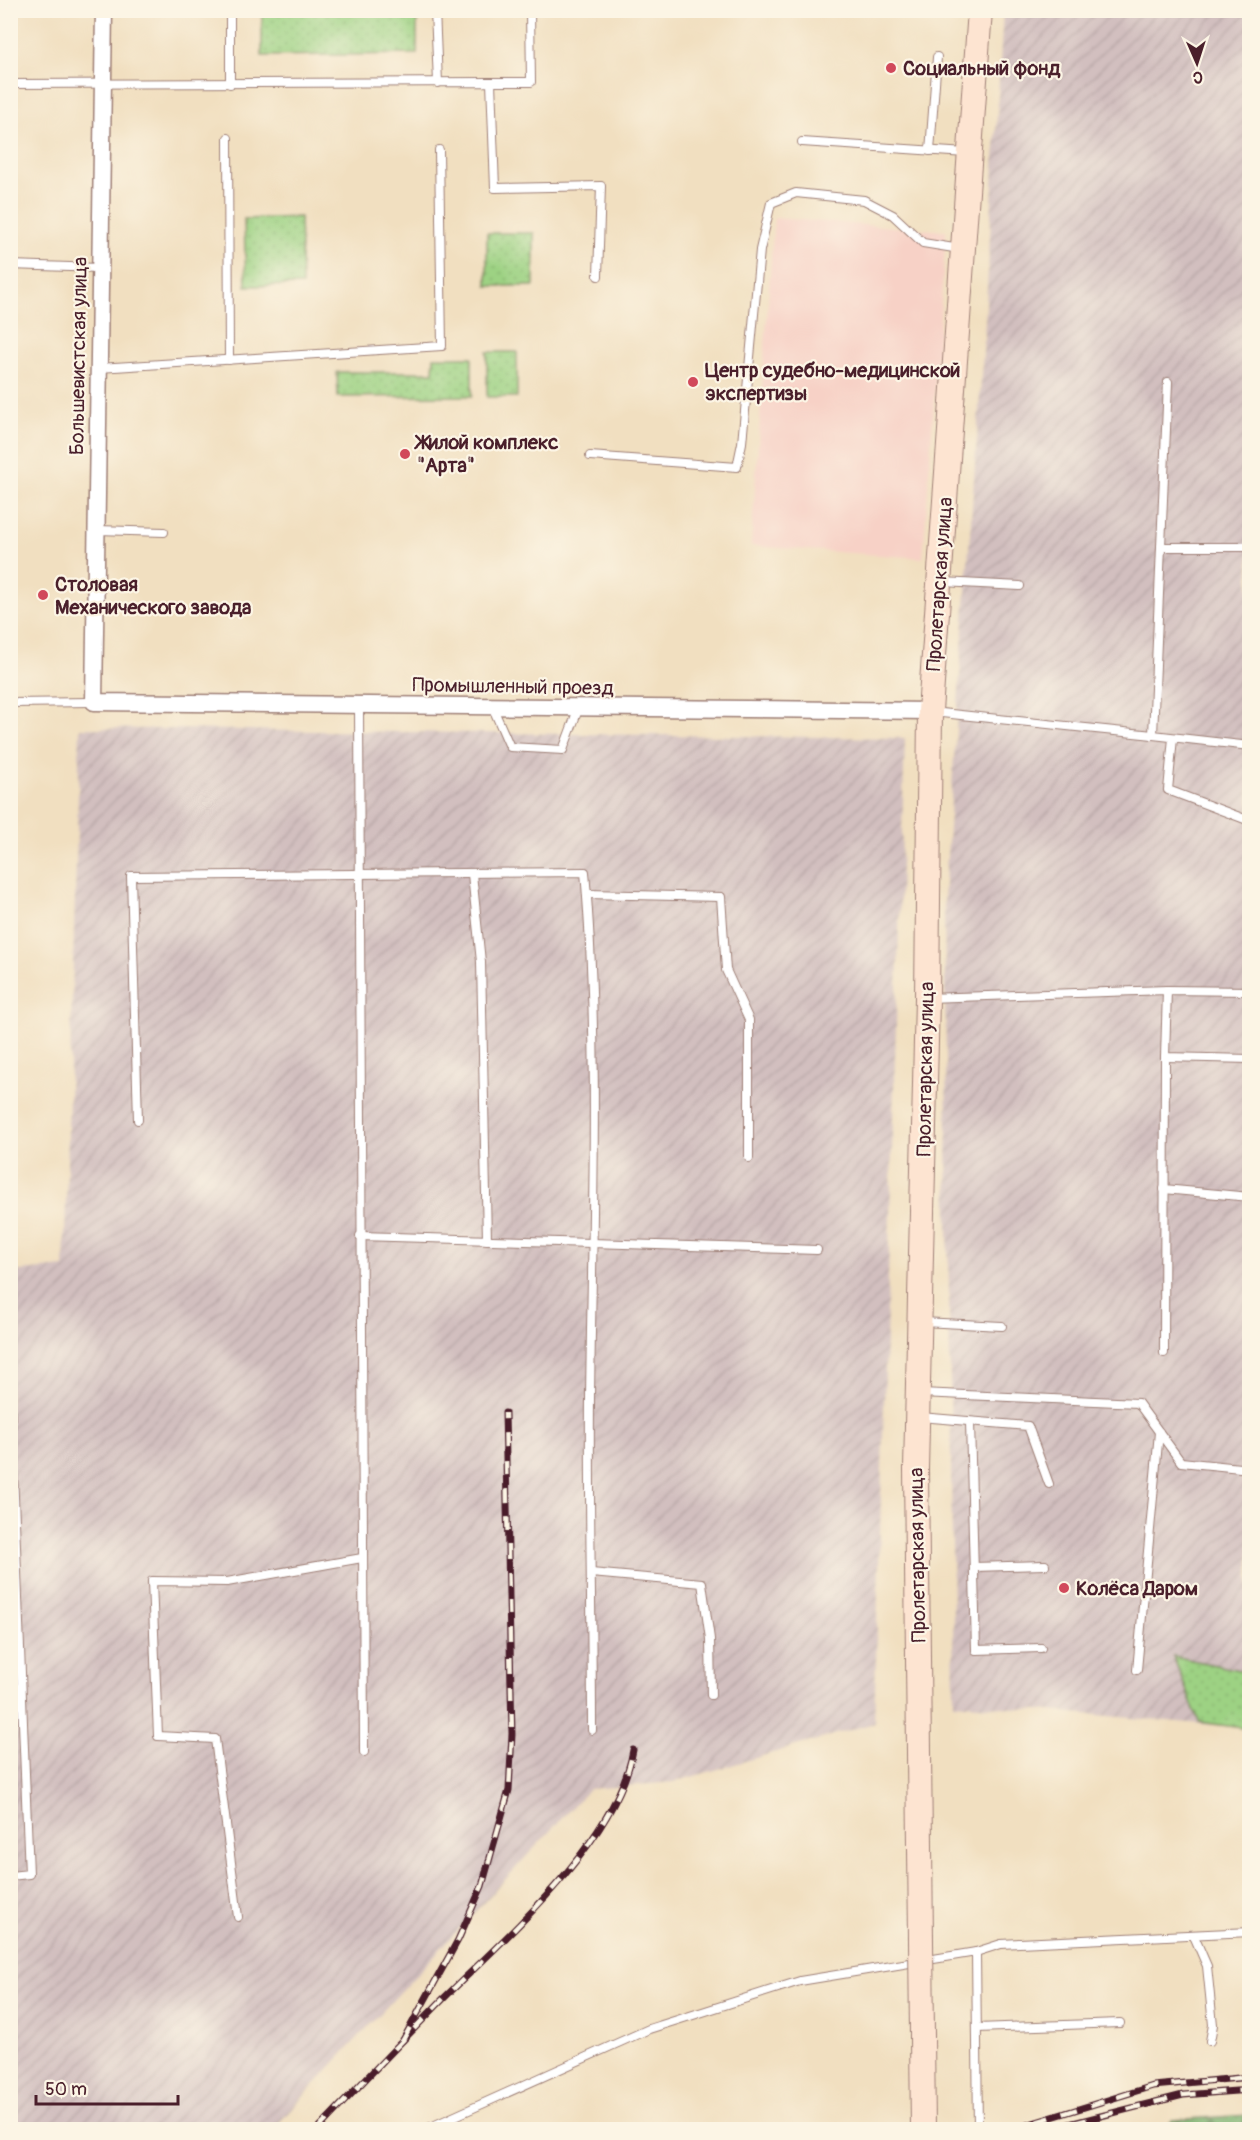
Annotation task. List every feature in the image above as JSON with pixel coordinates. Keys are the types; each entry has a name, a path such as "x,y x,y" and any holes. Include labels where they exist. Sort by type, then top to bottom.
{"street":[{"name":"Большевистская улица","path":"94,702 104,10"},
{"name":"Пролетарская улица","path":"923,2130 916,1469 927,998 930,711 980,10"},
{"name":"Промышленный проезд","path":"94,702 930,711"}],"lane":[{"path":"230,10 230,84"},
{"path":"435,10 438,83"},
{"path":"10,84 531,82 530,10"},
{"path":"930,151 937,57"},
{"path":"492,82 495,188 601,186 598,276"},
{"path":"228,138 229,360"},
{"path":"802,142 970,154"},
{"path":"99,369 442,346 439,150"},
{"path":"590,456 737,467 742,443 759,250 771,203 796,193 864,200 893,215 923,243 963,250"},
{"path":"10,265 100,268"},
{"path":"1153,735 1168,381"},
{"path":"97,530 164,532"},
{"path":"1161,547 1250,548"},
{"path":"940,582 1020,586"},
{"path":"10,703 94,702"},
{"path":"359,705 364,1752"},
{"path":"492,706 510,747 563,750 579,707"},
{"path":"930,711 1250,746"},
{"path":"1173,738 1168,790 1250,821"},
{"path":"138,1120 131,876 359,872 472,874 585,872 591,938 594,1243 590,1398 592,1730"},
{"path":"472,874 481,962 487,1240"},
{"path":"587,894 721,897 726,970 749,1020 749,1158"},
{"path":"927,998 1167,990 1250,991"},
{"path":"1164,1353 1167,990"},
{"path":"1165,1057 1250,1059"},
{"path":"1164,1189 1250,1197"},
{"path":"360,1236 817,1250"},
{"path":"919,1322 1002,1326"},
{"path":"10,1396 29,1874 10,1876"},
{"path":"917,1405 1138,1403 1181,1462 1250,1468"},
{"path":"917,1405 969,1422 1028,1426 1048,1484"},
{"path":"969,1422 976,1650 1041,1648"},
{"path":"1137,1670 1159,1432"},
{"path":"238,1917 215,1739 158,1736 152,1581 227,1582 362,1558"},
{"path":"974,1567 1045,1565"},
{"path":"591,1573 702,1583 710,1639 711,1695"},
{"path":"424,2130 649,2029 801,1981 976,1952 1001,1944 1250,1932"},
{"path":"1194,1936 1207,1966 1213,2025 1210,2041"},
{"path":"976,1952 978,2130"},
{"path":"977,2028 1120,2023"}],"shaded area":[{"path":"1003,11 1249,11 1249,1728 954,1703 944,898 984,339"},
{"path":"774,218 946,231 923,558 751,546"},
{"path":"80,728 905,738 874,1723 674,1782 589,1789 273,2129 11,2130 10,1272 64,1267"}],"green space":[{"path":"262,11 417,11 417,54 262,56"},
{"path":"300,217 302,285 246,286 244,219"},
{"path":"487,233 534,233 534,286 487,286"},
{"path":"487,352 517,352 517,397 487,397"},
{"path":"434,357 472,357 472,396 338,397 337,372 433,372"},
{"path":"1173,1656 1249,1672 1249,1729 1199,1722"},
{"path":"1249,2115 1249,2129 1163,2129 1172,2120"}],"railway":[{"path":"403,2040 458,1940 482,1886 509,1790 512,1734 505,1413"},
{"path":"317,2130 556,1885 583,1852 606,1818 623,1784 633,1750"},
{"path":"1010,2130 1153,2086 1250,2077"},
{"path":"1046,2130 1183,2095 1250,2090"}],"place":[{"name":"Социальный фонд","path":"891,68"},
{"name":"Центр судебно-медицинской экспертизы","path":"693,382"},
{"name":"Жилой комплекс \"Арта\"","path":"405,454"},
{"name":"Столовая Механического завода","path":"43,595"},
{"name":"Колёса Даром","path":"1064,1588"}]}
